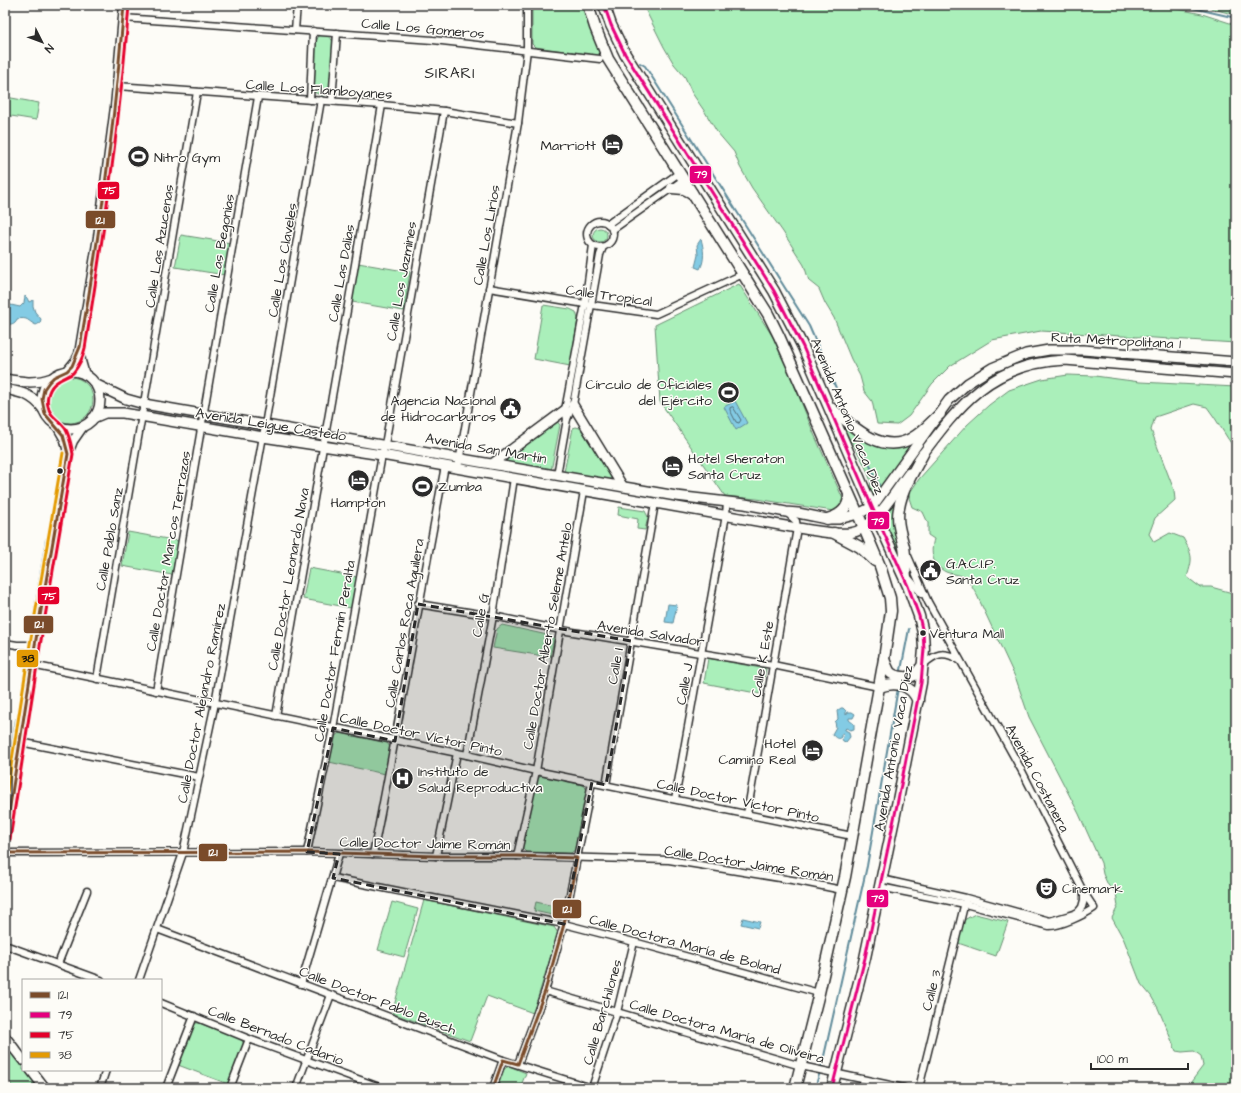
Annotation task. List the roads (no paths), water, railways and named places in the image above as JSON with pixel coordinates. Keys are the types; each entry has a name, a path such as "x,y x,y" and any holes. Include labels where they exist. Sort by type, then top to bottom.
{"highway":[{"name":"Avenida Antonio Vaca Diez","path":"588,5 608,59 768,314 788,353 880,566 890,598 891,611 884,659 842,890 805,1067 795,1088"},
{"name":"Avenida Antonio Vaca Diez","path":"604,5 624,54 774,291 795,330 896,563 908,586 919,616 923,633 922,665 918,701 865,958 834,1073 832,1088"},
{"path":"672,188 680,188 692,193"},
{"path":"743,274 754,269 759,271 774,291"},
{"path":"830,408 869,437 885,443 898,443 910,439 921,432 940,414"},
{"path":"908,586 904,548 899,531 899,507 907,485 923,454"},
{"path":"827,519 837,516 847,506 849,500 848,493"},
{"path":"834,533 860,547 880,566"},
{"path":"884,659 889,671 893,674 909,677 915,675 922,665"},
{"path":"879,687 893,684 907,687 912,690 918,701"}],"main road":[{"name":"Ruta Metropolitana 1","path":"872,507 949,400 968,383 992,368 1026,354 1049,350 1083,350 1236,362"},
{"name":"Ruta Metropolitana 1","path":"876,516 962,404 1002,375 1028,365 1046,361 1065,360 1236,374"},
{"path":"5,379 39,382 67,371 73,371 85,375 97,385 100,400 94,418 82,428 69,430 57,426 47,416 35,399 28,395 5,389"},
{"path":"43,409 43,393 46,385 52,378"},
{"name":"Avenida San Martín","path":"97,385 126,400 144,404 676,496 727,502 827,519 839,519 858,514 872,507"},
{"path":"492,464 569,411 624,487"},
{"name":"Avenida Leigue Castedo","path":"94,418 105,413 123,413 445,466"},
{"name":"Avenida San Martín","path":"445,466 797,528"},
{"path":"605,494 607,484"},
{"path":"674,506 676,496"},
{"path":"797,528 834,533 851,533 863,529 876,516"},
{"path":"5,1037 22,1059"},
{"path":"32,1071 45,1088"}],"street":[{"path":"67,371 76,360 80,347 98,237 117,86 124,5"},
{"path":"295,30 297,5"},
{"name":"Calle Los Lirios","path":"458,468 518,123 527,50 527,5"},
{"name":"Calle Los Gomeros","path":"123,18 433,40 600,59"},
{"path":"310,100 313,31"},
{"path":"332,101 337,33"},
{"name":"Calle Los Flamboyanes","path":"117,86 382,105 444,111 518,123"},
{"name":"Calle Las Azucenas","path":"144,404 197,92"},
{"name":"Calle Las Begonias","path":"203,414 258,97"},
{"name":"Calle Los Claveles","path":"266,425 321,100"},
{"name":"Calle Las Dalias","path":"323,446 382,105"},
{"name":"Calle Los Jazmines","path":"382,455 444,111"},
{"path":"612,230 672,188 681,176"},
{"path":"608,224 681,176"},
{"path":"557,475 588,305 600,254 603,247 611,240 612,235 612,230 608,224 598,221 589,226 587,236 593,245 603,247"},
{"path":"588,305 593,245"},
{"name":"Calle Tropical","path":"489,288 588,305 656,314 743,274"},
{"path":"80,347 81,361 85,375"},
{"name":"Calle Pablo Sanz","path":"97,679 144,404"},
{"name":"Calle Doctor Marcos Terrazas","path":"156,691 203,414"},
{"name":"Calle Doctor Alejandro Ramírez","path":"139,979 183,853 215,703 266,425"},
{"path":"57,426 65,440 68,454"},
{"path":"5,838 55,522 68,454 73,441 82,428"},
{"name":"Calle Doctor Leonardo Nava","path":"276,716 323,446"},
{"name":"Calle Doctor Fermín Peralta","path":"307,852 333,728 382,455"},
{"name":"Calle Carlos Roca Aguilera","path":"373,854 395,741 418,604 445,466"},
{"name":"Calle G","path":"467,755 493,616 514,478"},
{"name":"Calle Doctor Alberto Seleme Antelo","path":"517,856 536,771 584,491"},
{"name":"Calle J","path":"675,799 702,653 727,502"},
{"name":"Calle I","path":"606,785 655,503"},
{"path":"786,512 794,518 797,528"},
{"name":"Calle K Este","path":"747,814 797,528"},
{"path":"904,548 928,602"},
{"path":"896,563 928,602"},
{"name":"Avenida Costanera","path":"928,602 1023,773 1083,891 1094,908 1062,923 1049,926 966,901"},
{"name":"Avenida Salvador","path":"418,604 493,616 561,630 773,665 879,687"},
{"path":"5,643 35,645"},
{"path":"922,665 930,658 940,654 953,656 960,661"},
{"name":"Calle Doctor Víctor Pinto","path":"32,666 852,836"},
{"path":"20,742 199,777"},
{"path":"436,856 457,753"},
{"path":"518,1064 545,991 564,924 592,782"},
{"name":"Calle Doctor Jaime Román","path":"5,853 307,852 339,854 517,856 669,860 798,881 842,890"},
{"path":"301,984 339,854"},
{"name":"Calle Doctora María de Boland","path":"333,878 564,924 820,993"},
{"path":"881,883 1050,921 1078,912 1082,907 1084,900 1083,891"},
{"path":"58,964 87,891"},
{"name":"Calle 3","path":"919,1088 966,901"},
{"name":"Calle Doctor Pablo Busch","path":"157,929 503,1060 592,1088"},
{"name":"Calle Barchilones","path":"592,1088 617,1012 634,942"},
{"path":"5,945 98,979"},
{"name":"Calle Doctora María de Oliveira","path":"545,991 805,1067 904,1088"},
{"path":"296,1088 331,995"},
{"name":"Calle Bernado Cadario","path":"162,1003 249,1039 382,1088"},
{"path":"166,1088 194,1016"},
{"path":"230,1088 249,1039"},
{"path":"492,1088 503,1060"},
{"path":"100,1088 106,1071"}],"water":[{"path":"701,239 704,254 700,269 695,267 698,255 697,245"},
{"path":"25,296 29,302 33,300 35,312 41,319 40,323 36,325 26,319 17,319 12,324 5,324 5,307 11,305 20,307 24,303"},
{"path":"735,401 747,423 736,430 724,407"},
{"path":"668,604 677,605 673,623 665,622"},
{"path":"841,708 846,711 846,715 848,712 855,714 853,718 849,718 849,720 854,724 854,729 845,729 849,732 850,737 846,742 842,739 843,733 839,738 832,734 836,727 835,722 838,719 837,711"},
{"path":"743,918 760,922 758,928 741,924"}],"waterway":[{"path":"1180,5 1236,18"},
{"path":"640,63 645,66 809,326 836,388"},
{"path":"860,444 879,485"},
{"path":"30,636 46,539"},
{"path":"901,670 909,629"},
{"path":"815,1088 822,1065 867,866 898,688"},
{"path":"6,784 16,719"}],"place":[{"name":"Marriott","path":"612,145"},
{"name":"Nitro Gym","path":"138,157"},
{"name":"Círculo de Oficiales del Ejército","path":"728,392"},
{"name":"Agencia Nacional de Hidrocarburos","path":"511,408"},
{"name":"Hotel Sheraton Santa Cruz","path":"672,466"},
{"name":"Hampton","path":"358,480"},
{"name":"Zumba","path":"423,486"},
{"name":"G.A.C.I.P. Santa Cruz","path":"931,571"},
{"name":"Ventura Mall","path":"923,633"},
{"name":"Hotel Camino Real","path":"812,751"},
{"name":"Instituto de Salud Reproductiva","path":"403,779"},
{"name":"Cinemark","path":"1046,888"}],"district":[{"name":"SIRARI","path":"450,73"}]}
